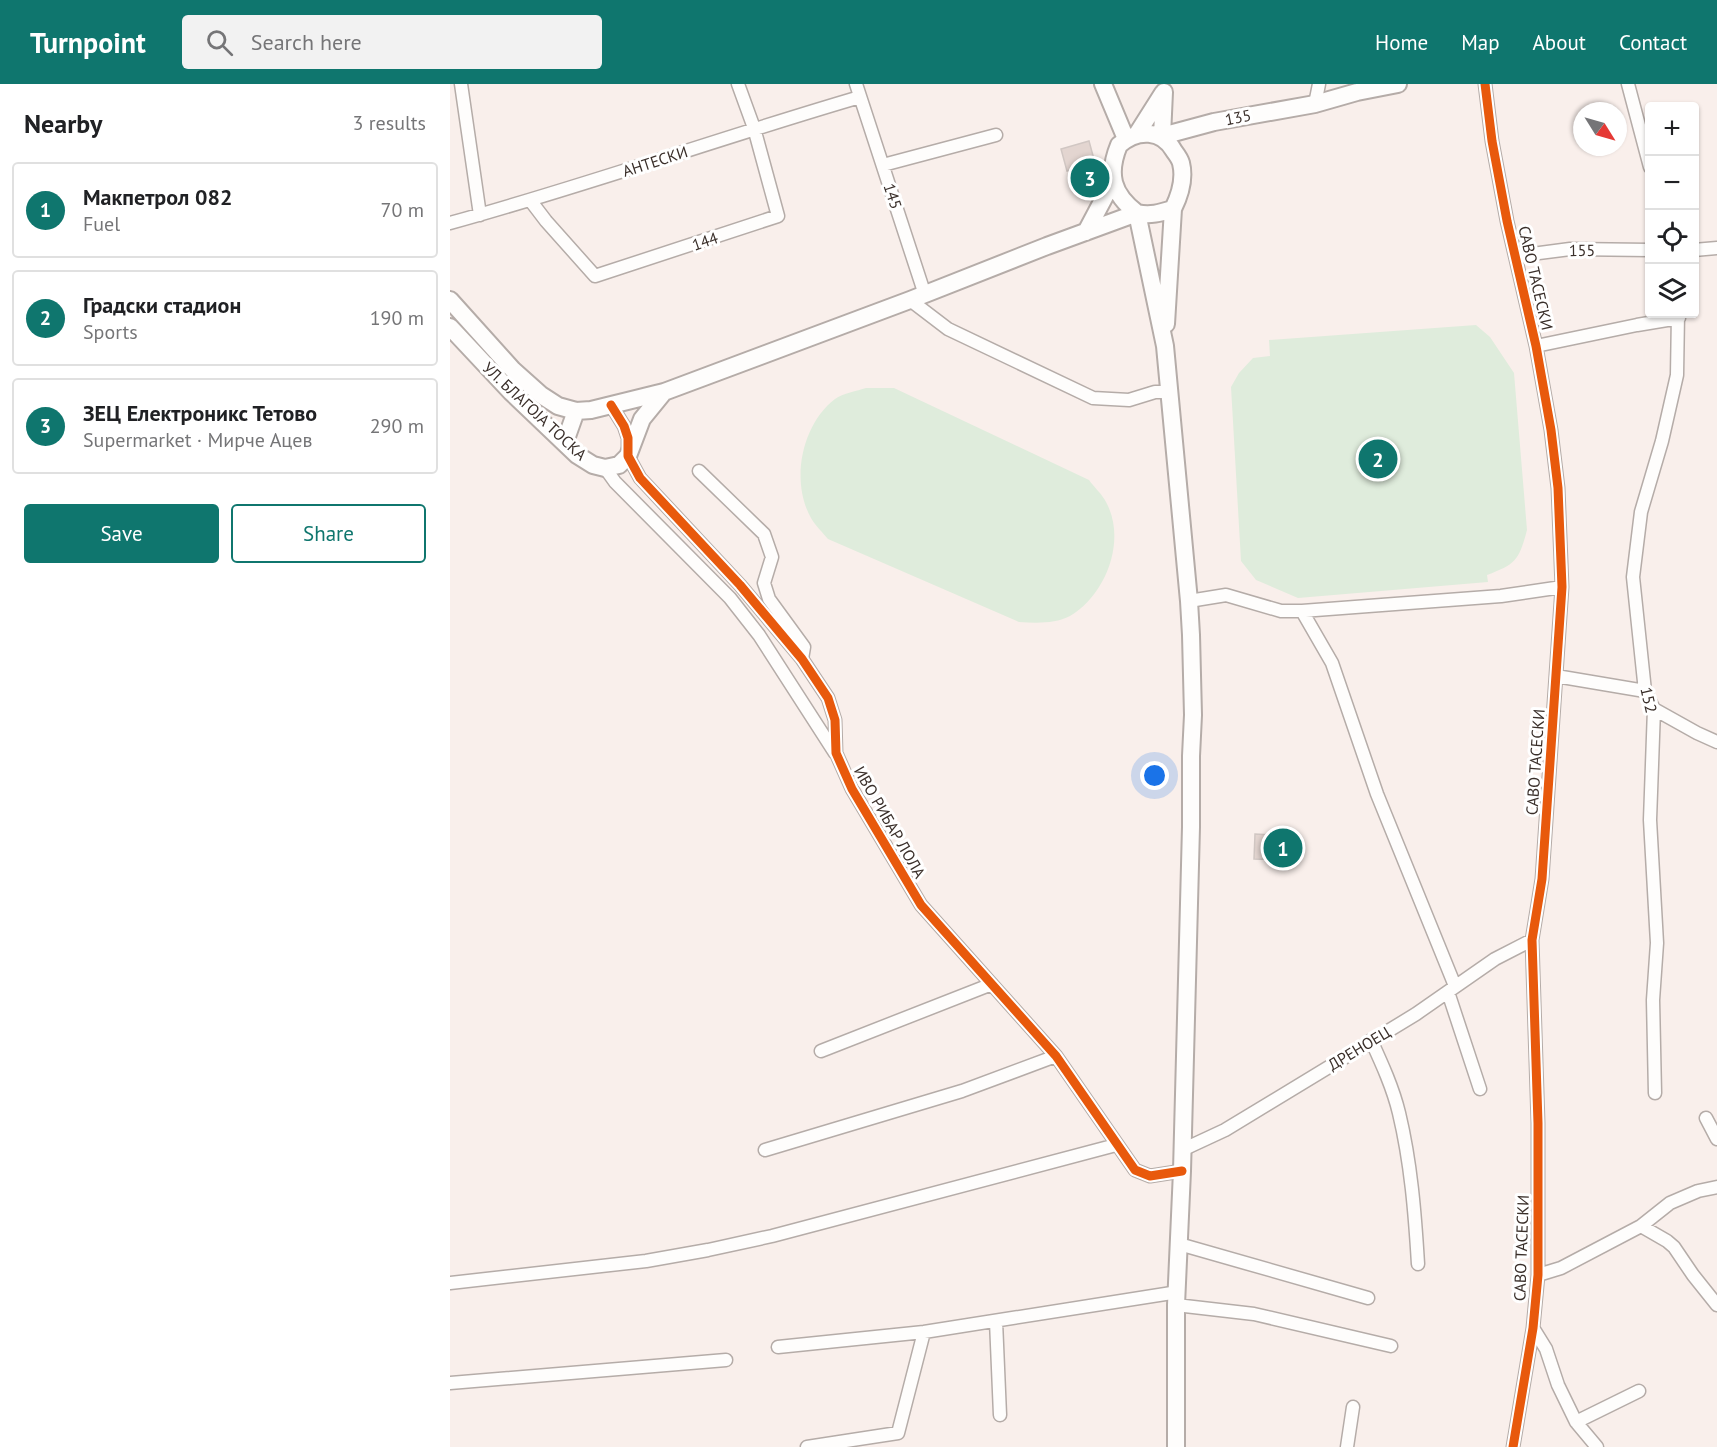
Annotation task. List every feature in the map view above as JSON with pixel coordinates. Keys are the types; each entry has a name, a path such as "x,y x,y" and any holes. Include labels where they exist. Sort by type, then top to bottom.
{"main road":[{"path":"1103,84 1131,137"},
{"name":"135","path":"1162,136 1214,122 1315,104 1357,92 1398,84"},
{"path":"1166,88 1131,137 1119,145 1113,158 1112,168 1113,181 1122,201 1137,213 1156,214 1173,209"},
{"path":"1162,136 1166,88"},
{"path":"1131,137 1151,133 1162,136 1170,144 1181,163 1182,185 1173,209 1164,346"},
{"path":"1086,232 1113,181"},
{"path":"450,300 513,370 558,406 576,411 664,392 918,298 1137,213"},
{"path":"1137,213 1164,346 1190,601 1193,715 1177,1298 1176,1447"},
{"name":"УЛ. БЛАГОЈА ТОСКА","path":"450,327 511,392 578,455 593,465 605,468 619,465 628,456"},
{"path":"628,456 642,419 664,392"},
{"path":"566,442 569,426 576,411"}],"street":[{"path":"461,84 480,215"},
{"name":"144","path":"530,200 595,276 778,216 754,128 738,84"},
{"name":"145","path":"856,84 883,165 918,298"},
{"path":"1315,104 1319,84"},
{"name":"САВО ТАСЕСКИ","path":"1485,84 1492,141 1536,346 1551,430 1557,476 1562,587 1542,879 1533,940 1538,1123 1538,1275 1533,1328 1513,1447"},
{"path":"1628,84 1647,156"},
{"name":"АНТЕСКИ","path":"450,223 860,97"},
{"path":"883,165 996,135"},
{"path":"1699,250 1717,248"},
{"name":"155","path":"1516,256 1570,249 1645,250"},
{"path":"918,298 948,329 1093,398 1129,400 1155,392 1169,392"},
{"path":"1536,346 1669,318"},
{"name":"152","path":"1655,1093 1653,1000 1657,943 1650,820 1654,709 1645,691 1633,577 1641,512 1662,441 1677,375 1679,318"},
{"name":"ИВО РИБАР ЛОЛА","path":"611,405 624,426 628,438 628,456 640,478 740,585 802,659 828,698 835,720 836,753 858,799 921,905 1056,1056 1135,1170 1150,1176 1182,1171"},
{"path":"605,468 615,482 730,598 759,635 836,753"},
{"path":"699,471 764,534 772,557 764,583 769,599 804,647 802,659"},
{"path":"1190,601 1226,595 1281,611 1302,611 1501,596 1562,587"},
{"path":"1302,611 1332,663 1377,794 1451,989 1480,1089"},
{"path":"1556,676 1645,691"},
{"path":"1654,709 1717,742"},
{"name":"ДРЕНОЕЦ","path":"1182,1149 1225,1130 1416,1014 1495,958 1533,940"},
{"path":"821,1051 992,984"},
{"path":"1371,1040 1387,1076 1399,1112 1414,1200 1418,1264"},
{"path":"765,1150 962,1091 1056,1056"},
{"path":"1706,1118 1717,1139"},
{"path":"450,1283 646,1261 708,1250 772,1236 1116,1145"},
{"path":"1538,1275 1562,1268 1641,1226 1670,1203 1698,1191 1717,1188"},
{"path":"1641,1226 1674,1247 1717,1305"},
{"path":"1179,1244 1368,1298"},
{"path":"778,1347 924,1332 1177,1298 1391,1346"},
{"path":"996,1321 1000,1415"},
{"path":"1533,1328 1546,1348 1558,1385 1576,1422 1596,1447"},
{"path":"807,1447 898,1433 924,1332"},
{"path":"450,1383 726,1360"},
{"path":"1576,1422 1639,1391"},
{"path":"1347,1447 1353,1407"}],"green space":[{"path":"1476,325 1490,337 1514,373 1527,530 1515,560 1504,568 1487,575 1488,582 1298,598 1256,580 1241,561 1231,387 1239,373 1253,358 1270,356 1269,340"},
{"path":"866,388 894,388 1089,480 1106,502 1112,517 1114,533 1113,549 1103,581 1083,607 1070,616 1052,622 1019,622 828,539 813,521 801,487 803,454 807,438 814,423 835,399"}],"building":[{"path":"1089,141 1095,163 1067,171 1061,149"},
{"path":"1255,834 1292,836 1291,860 1254,859"}],"cycle path":[{"path":"1485,84 1492,141 1507,221 1536,346 1551,430 1558,488 1562,587 1542,879 1532,940 1538,1123 1538,1275 1533,1328 1513,1447"},
{"path":"611,405 624,426 628,438 628,456 640,478 740,585 802,659 828,698 835,720 836,753 852,789 921,905 1056,1056 1135,1170 1150,1176 1182,1171"}],"place":[{"name":"ЗЕЦ Електроникс Тетово","path":"1090,178"},
{"name":"Градски стадион","path":"1378,459"},
{"name":"Макпетрол 082","path":"1283,848"}]}
